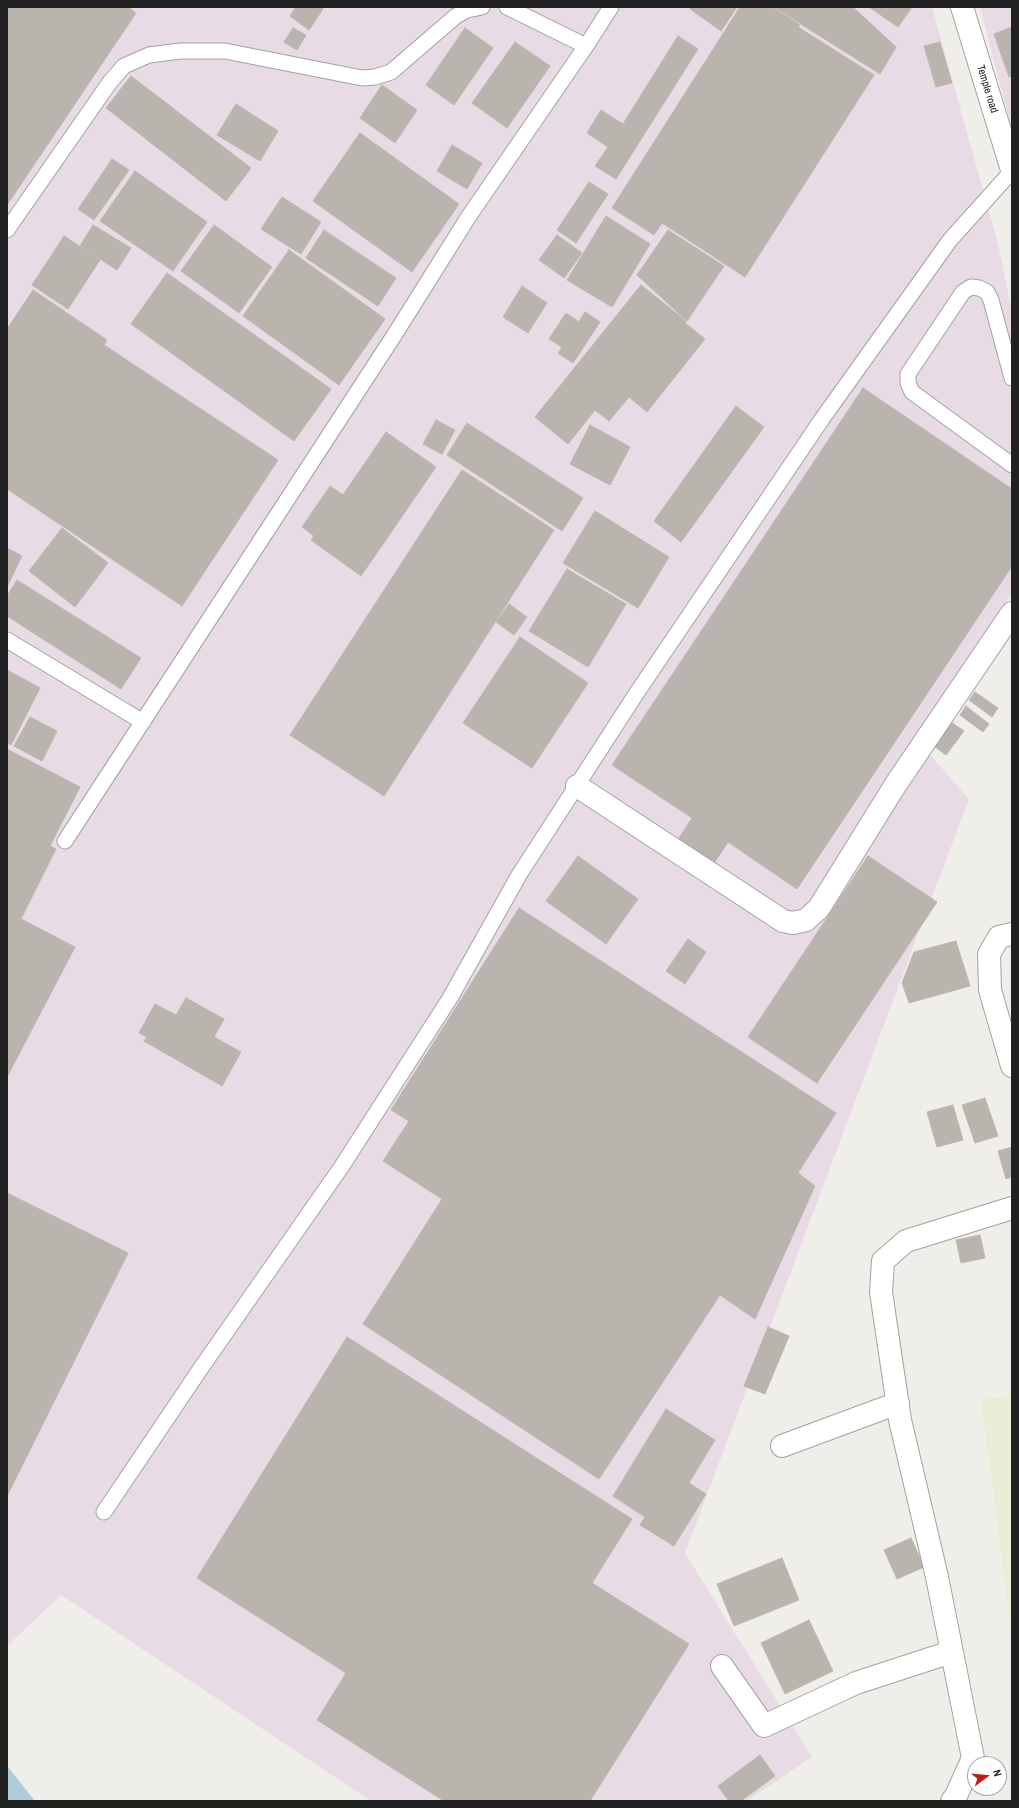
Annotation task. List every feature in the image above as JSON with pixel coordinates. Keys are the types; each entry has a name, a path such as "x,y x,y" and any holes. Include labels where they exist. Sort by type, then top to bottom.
{"street":[{"name":"Temple road","path":"962,7 1012,171"},
{"path":"577,786 783,921 793,923 806,920 819,908 896,784 1012,613"},
{"path":"1012,934 999,937 989,954 990,990 1012,1066"},
{"path":"952,1801 956,1796 973,1758 898,1403 881,1292 883,1261 906,1241 1012,1208"},
{"path":"782,1446 898,1403"},
{"path":"722,1666 764,1726 856,1683 951,1652"}],"lane":[{"path":"7,230 110,82 124,66 149,55 180,51 225,51 362,78 375,77 391,72 456,16 467,10 482,7"},
{"path":"507,7 586,46"},
{"path":"65,840 395,334 469,216 586,46 611,7"},
{"path":"104,1512 342,1166 450,998 519,875 641,687 827,413 950,240 1012,171"},
{"path":"1012,378 991,300 987,292 980,288 972,287 963,292 908,374 908,383 912,392 1012,465"},
{"path":"7,640 143,722"}],"shaded area":[{"path":"7,7 932,7 998,244 1012,312 1012,594 917,740 969,799 685,1553 812,1757 747,1801 371,1801 61,1595 7,1646"},
{"path":"980,7 1012,7 1012,130"}],"green space":[{"path":"1012,1397 1012,1635 981,1399"}],"water":[{"path":"7,1766 35,1801 7,1801"}],"building":[{"path":"7,7 128,7 136,13 7,205"},
{"path":"296,7 321,7 323,9 309,30 290,16"},
{"path":"692,7 737,7 721,31 690,9"},
{"path":"740,7 772,7 800,25 798,27 874,75 745,277 662,223 654,235 612,208"},
{"path":"774,7 853,7 896,47 880,74"},
{"path":"869,7 912,7 898,27"},
{"path":"1012,27 1012,76 1009,77 994,34"},
{"path":"293,28 306,35 297,50 284,42"},
{"path":"465,28 493,48 454,105 426,85"},
{"path":"678,36 698,49 616,179 595,166 608,147 587,133 601,110 623,124"},
{"path":"515,42 550,66 507,128 472,103"},
{"path":"940,42 952,83 936,87 924,46"},
{"path":"131,76 251,168 226,201 106,108"},
{"path":"382,85 417,110 395,143 360,118"},
{"path":"236,104 278,131 260,161 217,135"},
{"path":"360,133 459,204 412,272 313,201"},
{"path":"452,145 482,163 467,189 437,171"},
{"path":"112,159 129,170 94,220 78,209"},
{"path":"135,171 207,222 173,271 100,221"},
{"path":"589,182 608,194 576,243 557,230"},
{"path":"282,197 321,222 301,254 261,229"},
{"path":"606,216 650,244 612,307 567,280"},
{"path":"93,225 131,248 117,270 80,246"},
{"path":"214,225 272,267 239,313 181,271"},
{"path":"324,230 396,278 378,306 306,258"},
{"path":"668,230 724,266 687,321 637,275"},
{"path":"557,235 582,253 564,278 539,260"},
{"path":"64,236 100,260 68,309 32,285"},
{"path":"289,250 385,319 339,385 243,316"},
{"path":"167,273 331,389 294,441 131,324"},
{"path":"641,285 686,321 685,323 705,339 647,412 629,397 609,421 595,410 568,444 535,417"},
{"path":"522,286 547,303 528,333 503,317"},
{"path":"33,290 107,340 104,345 278,460 182,606 7,489 7,329"},
{"path":"585,312 600,322 573,363 558,353 562,347 549,339 566,313 579,322"},
{"path":"863,388 1012,489 1012,566 797,889 728,842 711,868 675,844 692,818 612,765"},
{"path":"736,406 764,427 681,542 654,521"},
{"path":"436,420 455,430 442,454 423,444"},
{"path":"467,423 583,498 562,531 447,455"},
{"path":"590,425 630,447 610,485 570,464"},
{"path":"386,432 436,467 361,576 311,540 314,536 302,527 330,486 343,495"},
{"path":"462,470 554,530 384,796 290,735"},
{"path":"595,511 669,557 638,608 563,563"},
{"path":"62,528 108,563 75,607 29,571"},
{"path":"7,548 22,556 7,587"},
{"path":"567,569 626,604 588,667 529,631"},
{"path":"17,580 141,658 121,689 7,616 7,596"},
{"path":"509,604 527,617 514,635 496,622"},
{"path":"520,637 588,683 532,768 463,723"},
{"path":"7,670 40,688 11,745 7,743"},
{"path":"975,692 998,708 992,717 969,700"},
{"path":"966,706 989,724 983,732 960,715"},
{"path":"30,717 57,731 42,761 14,746"},
{"path":"948,720 964,731 946,755 930,743"},
{"path":"7,749 80,787 50,846 56,849 21,919 75,947 7,1077"},
{"path":"578,856 638,899 606,944 546,901"},
{"path":"868,856 937,902 817,1083 748,1037"},
{"path":"519,908 836,1113 798,1173 815,1186 755,1319 720,1295 599,1479 363,1324 442,1199 383,1161 409,1121 391,1110"},
{"path":"688,939 706,952 685,984 666,971"},
{"path":"956,941 970,986 909,1003 902,983 914,952"},
{"path":"186,998 224,1019 214,1037 241,1052 222,1086 144,1041 147,1037 139,1033 155,1004 176,1015"},
{"path":"985,1098 998,1136 975,1143 962,1105"},
{"path":"953,1105 963,1140 937,1147 927,1112"},
{"path":"1012,1147 1012,1177 1006,1179 998,1151"},
{"path":"7,1193 128,1253 7,1496"},
{"path":"980,1235 985,1258 961,1263 956,1240"},
{"path":"768,1327 789,1336 765,1394 744,1386"},
{"path":"347,1337 632,1519 592,1583 689,1644 590,1801 444,1801 317,1720 346,1673 197,1578"},
{"path":"666,1409 715,1440 689,1483 706,1494 674,1546 640,1525 645,1517 613,1496"},
{"path":"911,1538 924,1567 897,1579 884,1550"},
{"path":"782,1558 799,1600 734,1626 717,1584"},
{"path":"809,1620 833,1671 785,1694 761,1643"},
{"path":"760,1755 775,1776 741,1801 729,1801 718,1786"}]}
